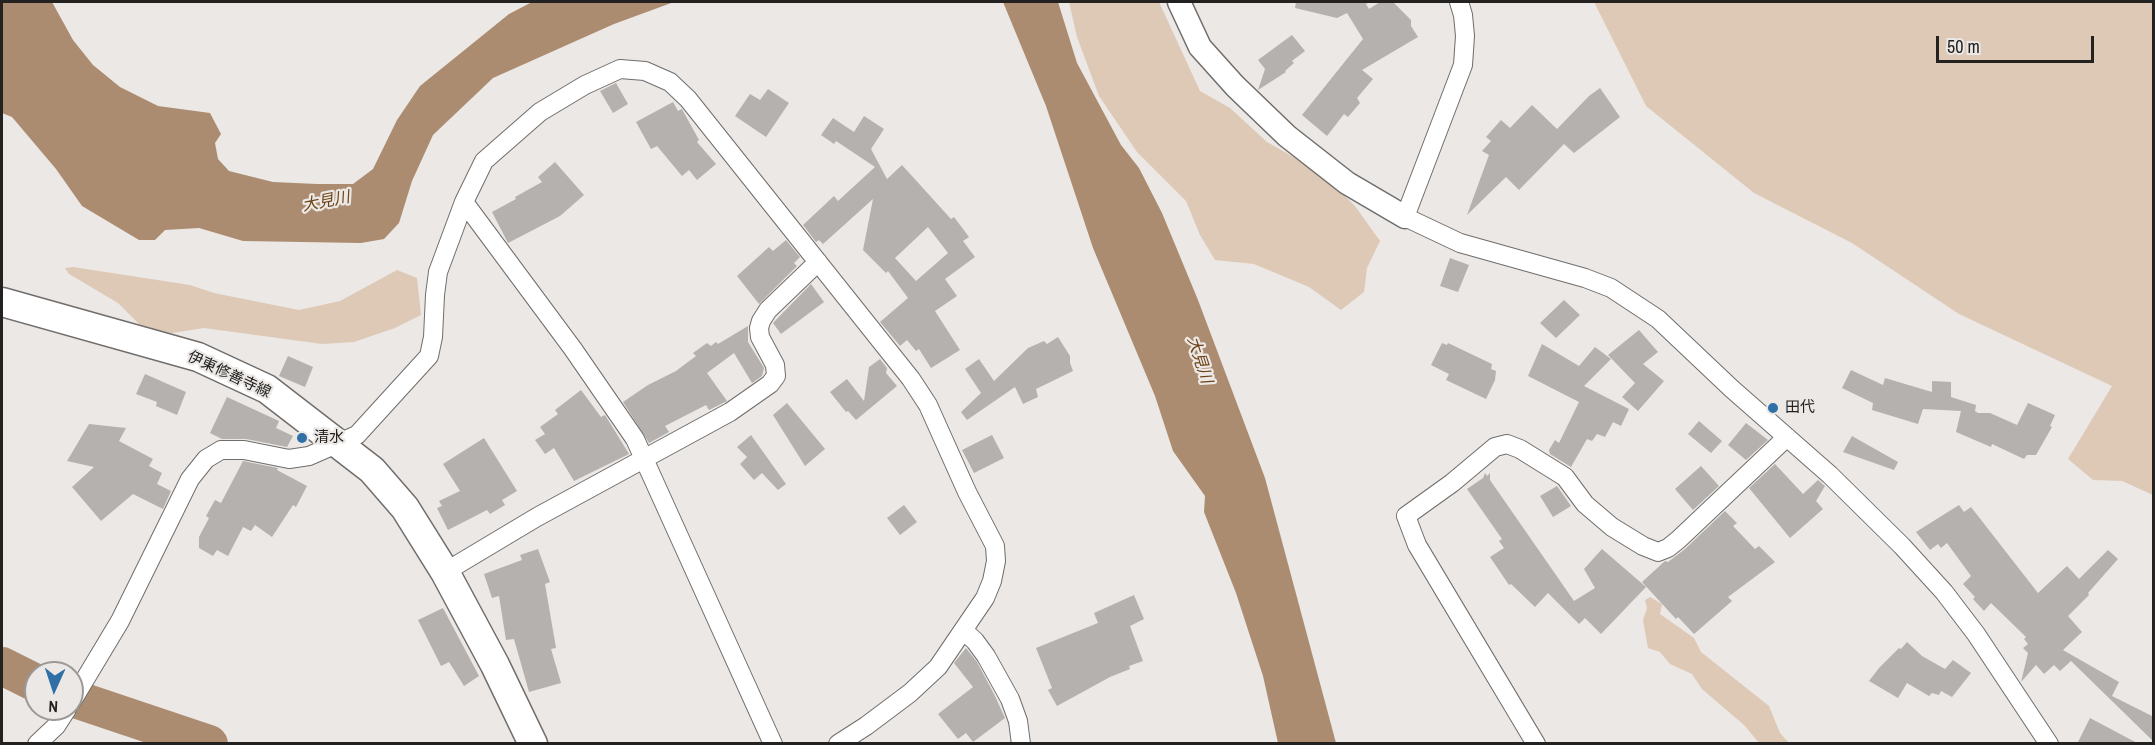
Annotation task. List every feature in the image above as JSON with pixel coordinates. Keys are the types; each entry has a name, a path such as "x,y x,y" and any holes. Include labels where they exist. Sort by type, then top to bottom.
{"main road":[{"name":"伊東修善寺線","path":"2,302 198,357 267,389 372,470 405,508 445,572 495,665 533,744"}],"street":[{"path":"1179,2 1200,47 1257,108 1287,136 1347,183 1405,217 1460,243 1586,278 1611,288 1658,319 1732,389 1830,475 1902,546 1944,592 1976,634 2049,744"},
{"path":"1405,217 1463,64 1465,36 1459,2"},
{"path":"84,682 120,621 190,479 206,459 221,450 244,450 289,459 309,456 357,435 429,356 433,337 438,272 464,202 484,161 540,112 585,85 620,69 645,71 670,82 688,99 911,379 928,405 967,492 995,546 996,561 992,581 985,598 938,667 910,693 838,744"},
{"path":"464,202 635,439 772,744"},
{"path":"445,572 537,517 730,412 770,384 776,376 775,365 760,337 761,321 768,310 818,262"},
{"path":"1536,744 1417,545 1406,516 1496,447 1507,444 1565,477 1585,504 1601,519 1643,546 1658,552 1678,540 1787,436"},
{"path":"963,630 986,656 1010,699 1018,721 1021,744"},
{"path":"37,744 59,721"}],"shaded area":[{"path":"1069,2 1159,2 1200,91 1230,108 1267,142 1321,173 1355,206 1380,241 1367,268 1364,292 1341,310 1309,287 1254,264 1215,260 1200,235 1186,201 1137,152 1099,96 1077,37"},
{"path":"1594,2 2153,2 2153,495 2122,481 2093,480 2068,459 2112,386 1959,314 1852,243 1754,193 1646,106"},
{"path":"73,267 190,285 214,293 299,310 340,301 397,270 417,278 421,315 395,328 354,342 322,344 204,328 166,334 139,324 118,303 69,274 65,268"},
{"path":"1650,597 1662,604 1660,614 1694,638 1701,652 1769,706 1780,733 1789,743 1759,743 1744,725 1702,689 1692,674 1670,664 1660,652 1648,648 1643,620 1647,608 1645,600"}],"water":[{"name":"大見川","path":"2,2 52,2 73,40 93,65 120,87 158,106 210,113 221,134 215,143 218,159 229,171 273,182 353,184 373,169 397,120 420,86 509,14 532,2 674,2 614,24 493,78 433,135 412,181 399,223 384,239 361,243 243,241 199,228 165,230 155,240 139,240 82,206 56,169 12,117 2,113"},
{"name":"大見川","path":"1003,2 1058,2 1077,63 1121,145 1139,168 1162,213 1198,300 1265,478 1336,743 1278,743 1263,676 1236,593 1204,512 1205,496 1173,451 1155,396 1093,248 1046,106"}],"building":[{"path":"1296,2 1370,2 1366,4 1369,9 1380,2 1393,2 1411,20 1411,26 1418,37 1362,70 1373,79 1357,98 1360,103 1348,117 1344,114 1327,136 1302,115 1363,39 1347,13 1337,18 1295,8"},
{"path":"1292,35 1305,51 1292,61 1294,63 1286,72 1258,90 1265,69 1258,60"},
{"path":"616,83 628,104 613,113 600,91"},
{"path":"1600,88 1620,117 1574,153 1564,144 1519,190 1506,177 1467,215 1489,155 1482,151 1491,141 1486,137 1501,120 1510,128 1532,105 1557,129 1589,96"},
{"path":"768,89 789,103 766,137 735,116 750,94 760,100"},
{"path":"673,102 678,111 682,109 699,140 697,142 716,164 697,180 689,170 682,176 657,146 651,149 636,122"},
{"path":"864,116 884,129 871,149 887,179 902,165 951,219 954,217 969,237 963,241 975,257 945,279 957,296 935,311 960,350 931,368 919,349 916,351 907,340 900,346 880,322 908,298 888,271 886,273 863,250 873,199 823,244 819,240 816,242 803,225 834,196 838,201 875,167 836,141 834,144 821,135 833,118 854,132","holes":["928,227 948,253 916,281 895,258"]},
{"path":"555,162 584,195 560,216 508,243 492,212 542,182 538,177"},
{"path":"786,240 800,257 794,263 797,266 759,304 737,276 769,247 773,251"},
{"path":"1450,258 1469,265 1458,292 1440,286"},
{"path":"811,284 824,302 781,334 773,323"},
{"path":"1564,300 1580,315 1556,338 1540,323"},
{"path":"748,326 748,342 764,368 762,376 752,383 734,353 707,373 727,401 709,410 706,405 665,426 669,432 649,443 623,402 648,385 676,371 696,356 693,353 707,343 711,346 716,342 718,344"},
{"path":"1639,330 1658,352 1643,364 1664,381 1638,411 1622,397 1635,383 1608,355"},
{"path":"1058,337 1070,356 1073,371 1036,389 1038,397 1023,404 1015,387 967,420 961,412 981,393 965,369 979,359 994,381 1028,348 1044,341 1047,344"},
{"path":"1442,343 1447,345 1448,343 1492,364 1491,369 1496,371 1495,380 1486,399 1446,380 1449,374 1431,365"},
{"path":"1542,344 1579,366 1595,347 1611,359 1584,386 1629,409 1621,426 1613,422 1605,437 1597,434 1592,441 1587,439 1571,467 1550,454 1549,450 1555,440 1559,443 1579,402 1528,376"},
{"path":"288,356 313,367 305,387 279,376"},
{"path":"880,359 887,368 886,373 897,386 856,420 848,411 846,412 830,392 847,379 864,401 869,367"},
{"path":"1851,370 1883,385 1885,378 1932,392 1932,381 1951,382 1951,397 1976,405 1975,411 1978,413 1990,413 2017,425 2028,403 2055,415 2050,426 2052,427 2036,455 2027,455 2024,459 1992,444 1991,447 1956,432 1961,411 1923,409 1918,424 1872,410 1873,403 1842,388"},
{"path":"145,374 186,392 177,415 156,406 157,402 136,394"},
{"path":"581,390 601,417 605,415 629,454 574,481 554,448 545,454 535,440 545,434 540,427 558,414 555,410"},
{"path":"227,397 279,421 276,428 293,436 287,447 246,439 222,439 210,433"},
{"path":"787,403 825,449 805,466 773,415"},
{"path":"1699,421 1722,441 1711,453 1688,434"},
{"path":"1746,423 1768,440 1746,460 1728,445"},
{"path":"89,424 126,428 119,441 153,459 149,466 162,473 157,484 171,491 163,509 133,494 101,521 72,487 94,467 67,461"},
{"path":"751,435 786,484 778,490 762,473 754,480 740,464 747,457 737,447"},
{"path":"992,435 1004,458 974,473 962,450"},
{"path":"1852,436 1898,462 1894,470 1843,452"},
{"path":"484,438 517,491 502,500 505,505 490,514 487,510 448,530 437,508 442,506 439,501 460,491 443,464"},
{"path":"243,461 278,468 277,470 307,486 296,507 293,505 272,537 255,525 251,531 243,527 228,556 217,550 213,556 199,548 199,537 209,518 206,516 215,500 221,503"},
{"path":"1775,464 1803,494 1818,480 1825,486 1816,501 1823,509 1790,538 1749,488"},
{"path":"1701,466 1719,486 1693,510 1675,489"},
{"path":"1485,473 1487,476 1490,473 1490,480 1574,601 1595,588 1584,569 1602,549 1646,587 1601,634 1585,618 1579,624 1548,593 1535,607 1511,584 1509,585 1490,557 1504,548 1499,541 1502,539 1467,489 1483,478"},
{"path":"1557,486 1571,506 1553,517 1540,496"},
{"path":"904,505 917,522 900,535 887,518"},
{"path":"1959,505 1964,512 1971,507 2038,593 2067,566 2079,579 2108,550 2118,559 2088,593 2089,595 2068,616 2082,632 2063,650 2119,682 2112,696 2154,717 2154,742 2071,661 2060,671 2054,665 2044,674 2036,665 2021,682 2028,653 2023,648 2028,644 2024,639 2026,637 1991,603 1984,611 1973,599 1975,597 1963,584 1971,576 1947,543 1941,548 1938,544 1930,550 1916,532"},
{"path":"1725,511 1737,523 1733,526 1755,549 1759,546 1775,562 1728,597 1732,601 1694,634 1678,617 1676,619 1642,582 1665,561 1668,562 1685,549"},
{"path":"538,549 550,582 545,584 556,648 551,649 561,683 529,692 514,639 506,640 499,596 492,598 484,574 522,560 520,555"},
{"path":"1134,595 1144,619 1130,626 1143,661 1129,666 1130,669 1110,677 1057,706 1048,690 1052,688 1036,648 1098,623 1094,613"},
{"path":"443,608 479,676 464,686 449,662 441,666 418,620"},
{"path":"1907,642 1922,656 1945,669 1953,660 1971,673 1952,697 1941,691 1939,695 1932,693 1929,696 1907,683 1898,698 1869,681 1879,668"},
{"path":"966,648 977,662 1005,718 973,742 966,733 958,739 938,714 973,687 954,663"},
{"path":"2090,718 2139,744 2077,744"}],"waterway":[{"path":"2,666 24,677"},
{"path":"84,702 209,744"}],"place":[{"name":"田代","path":"1773,408"},
{"name":"清水","path":"302,438"}]}
